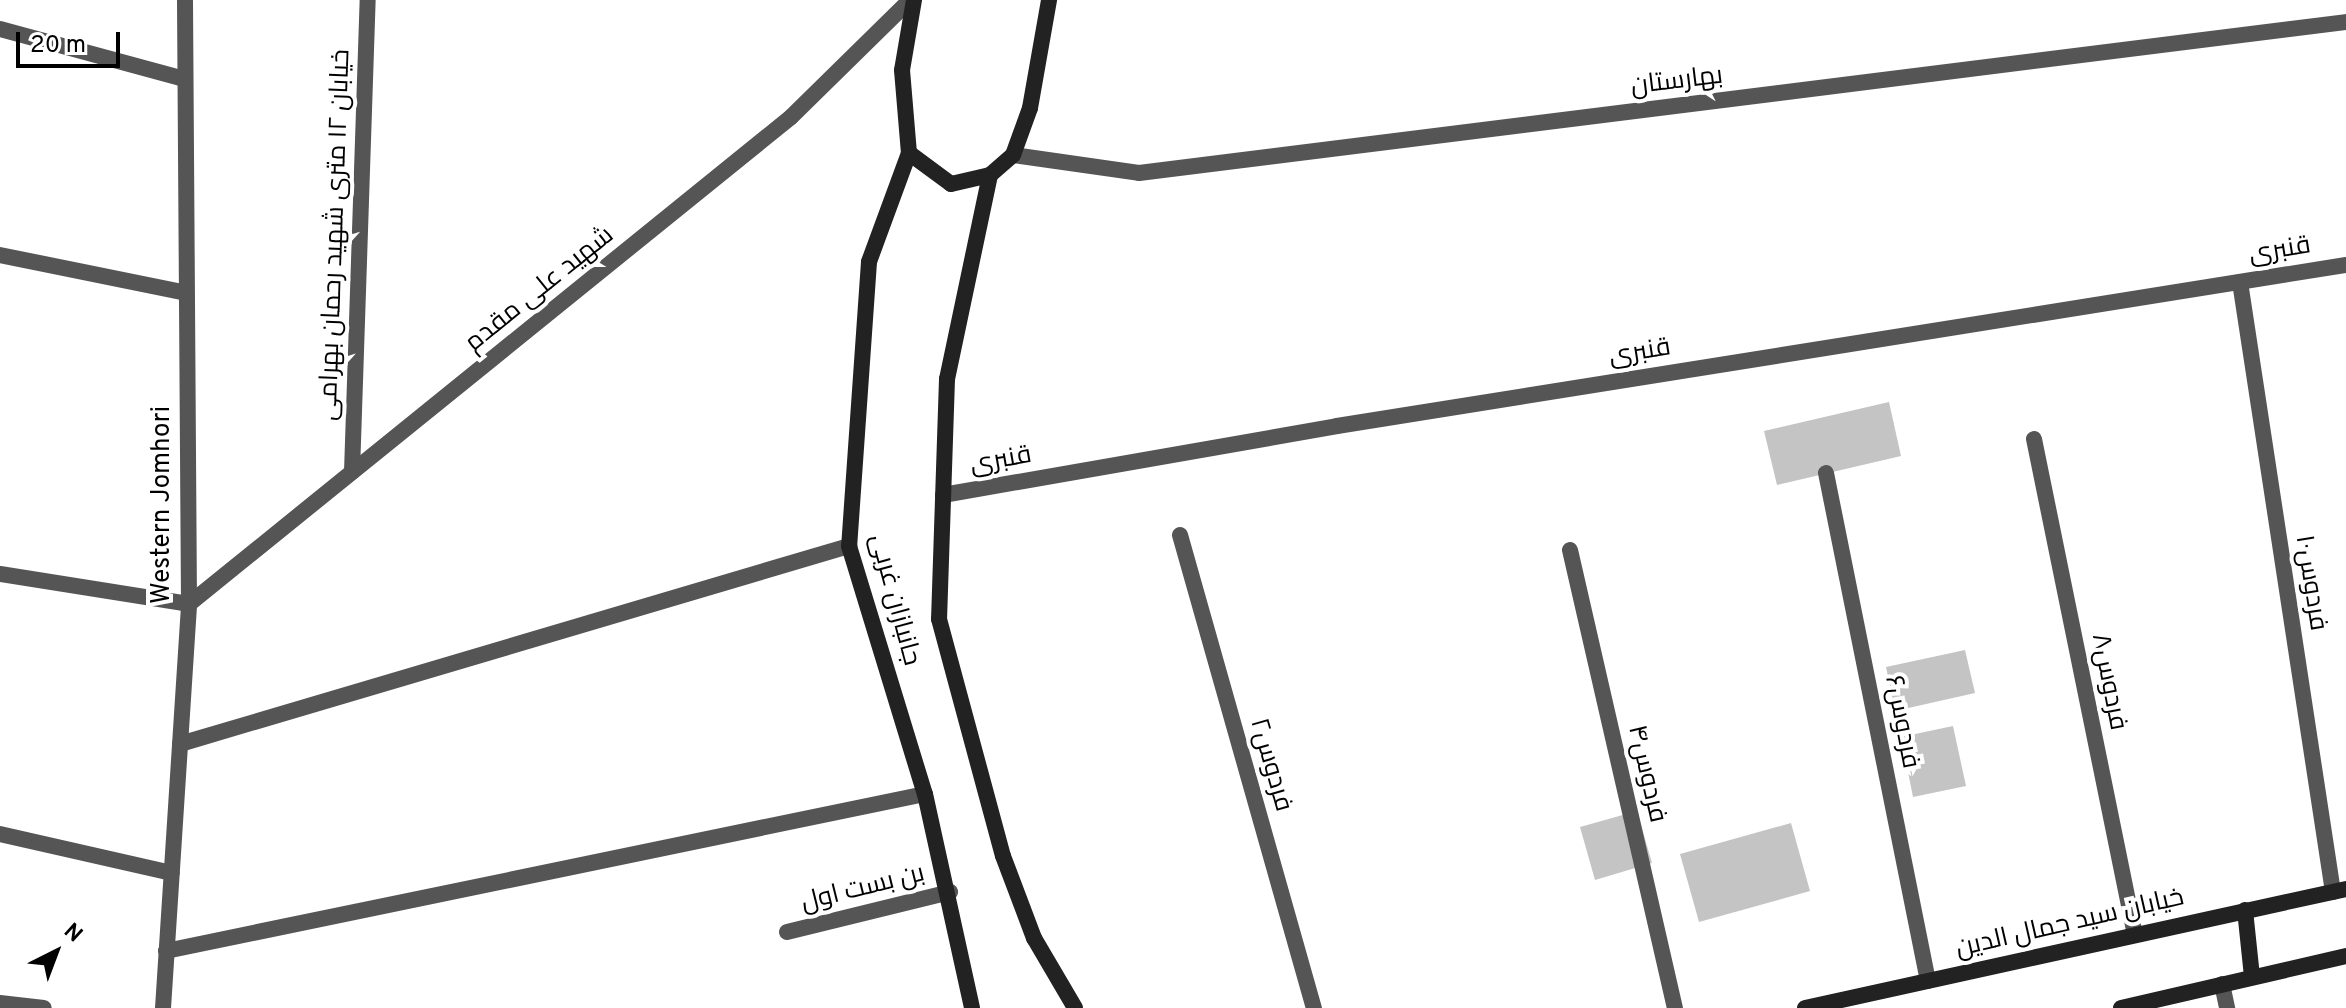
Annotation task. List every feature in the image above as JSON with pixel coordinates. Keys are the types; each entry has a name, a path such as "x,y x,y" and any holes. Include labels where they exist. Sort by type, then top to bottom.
{"main road":[{"path":"912,0 902,70 909,153 951,184 990,175 1013,155 1030,108 1049,0"},
{"name":"جانبازان غربی","path":"909,153 869,262 849,546 925,794 950,892 972,1008"},
{"name":"جانبازان غربی","path":"990,175 947,379 939,619 1003,856 1034,938 1075,1008"},
{"name":"خیابان سید جمال الدین","path":"1805,1008 2340,890"},
{"path":"2245,910 2252,977"},
{"path":"2121,1008 2346,956"}],"street":[{"name":"Western Jomhori","path":"163,1008 189,604 185,0"},
{"name":"خیابان ۱۲ متری شهید رحمان بهرامی","path":"352,472 368,0"},
{"name":"شهید علی مقدم","path":"189,604 791,117 912,0"},
{"name":"بهارستان","path":"1013,155 1139,173 2346,22"},
{"path":"0,29 184,79"},
{"path":"0,255 186,293"},
{"name":"قنبری","path":"943,495 1337,426 2346,265"},
{"name":"فردوس۱۰","path":"2240,282 2340,890"},
{"name":"فردوس۸","path":"2034,439 2135,935"},
{"name":"فردوس۶","path":"1826,473 1928,981"},
{"name":"فردوس۲","path":"1180,535 1314,1008"},
{"path":"180,744 849,546"},
{"name":"فردوس۴","path":"1570,550 1675,1008"},
{"path":"0,574 189,604"},
{"path":"166,951 925,794"},
{"path":"0,834 172,873"},
{"name":"بن بست اول","path":"787,932 950,892"},
{"path":"2222,984 2227,1008"},
{"path":"0,1003 44,1008"}],"building":[{"path":"1889,402 1901,456 1777,485 1764,431"},
{"path":"1965,650 1975,693 1895,711 1886,667"},
{"path":"1953,726 1966,786 1913,797 1901,737"},
{"path":"1637,811 1652,863 1595,880 1580,827"},
{"path":"1791,823 1810,891 1699,922 1680,854"}]}
